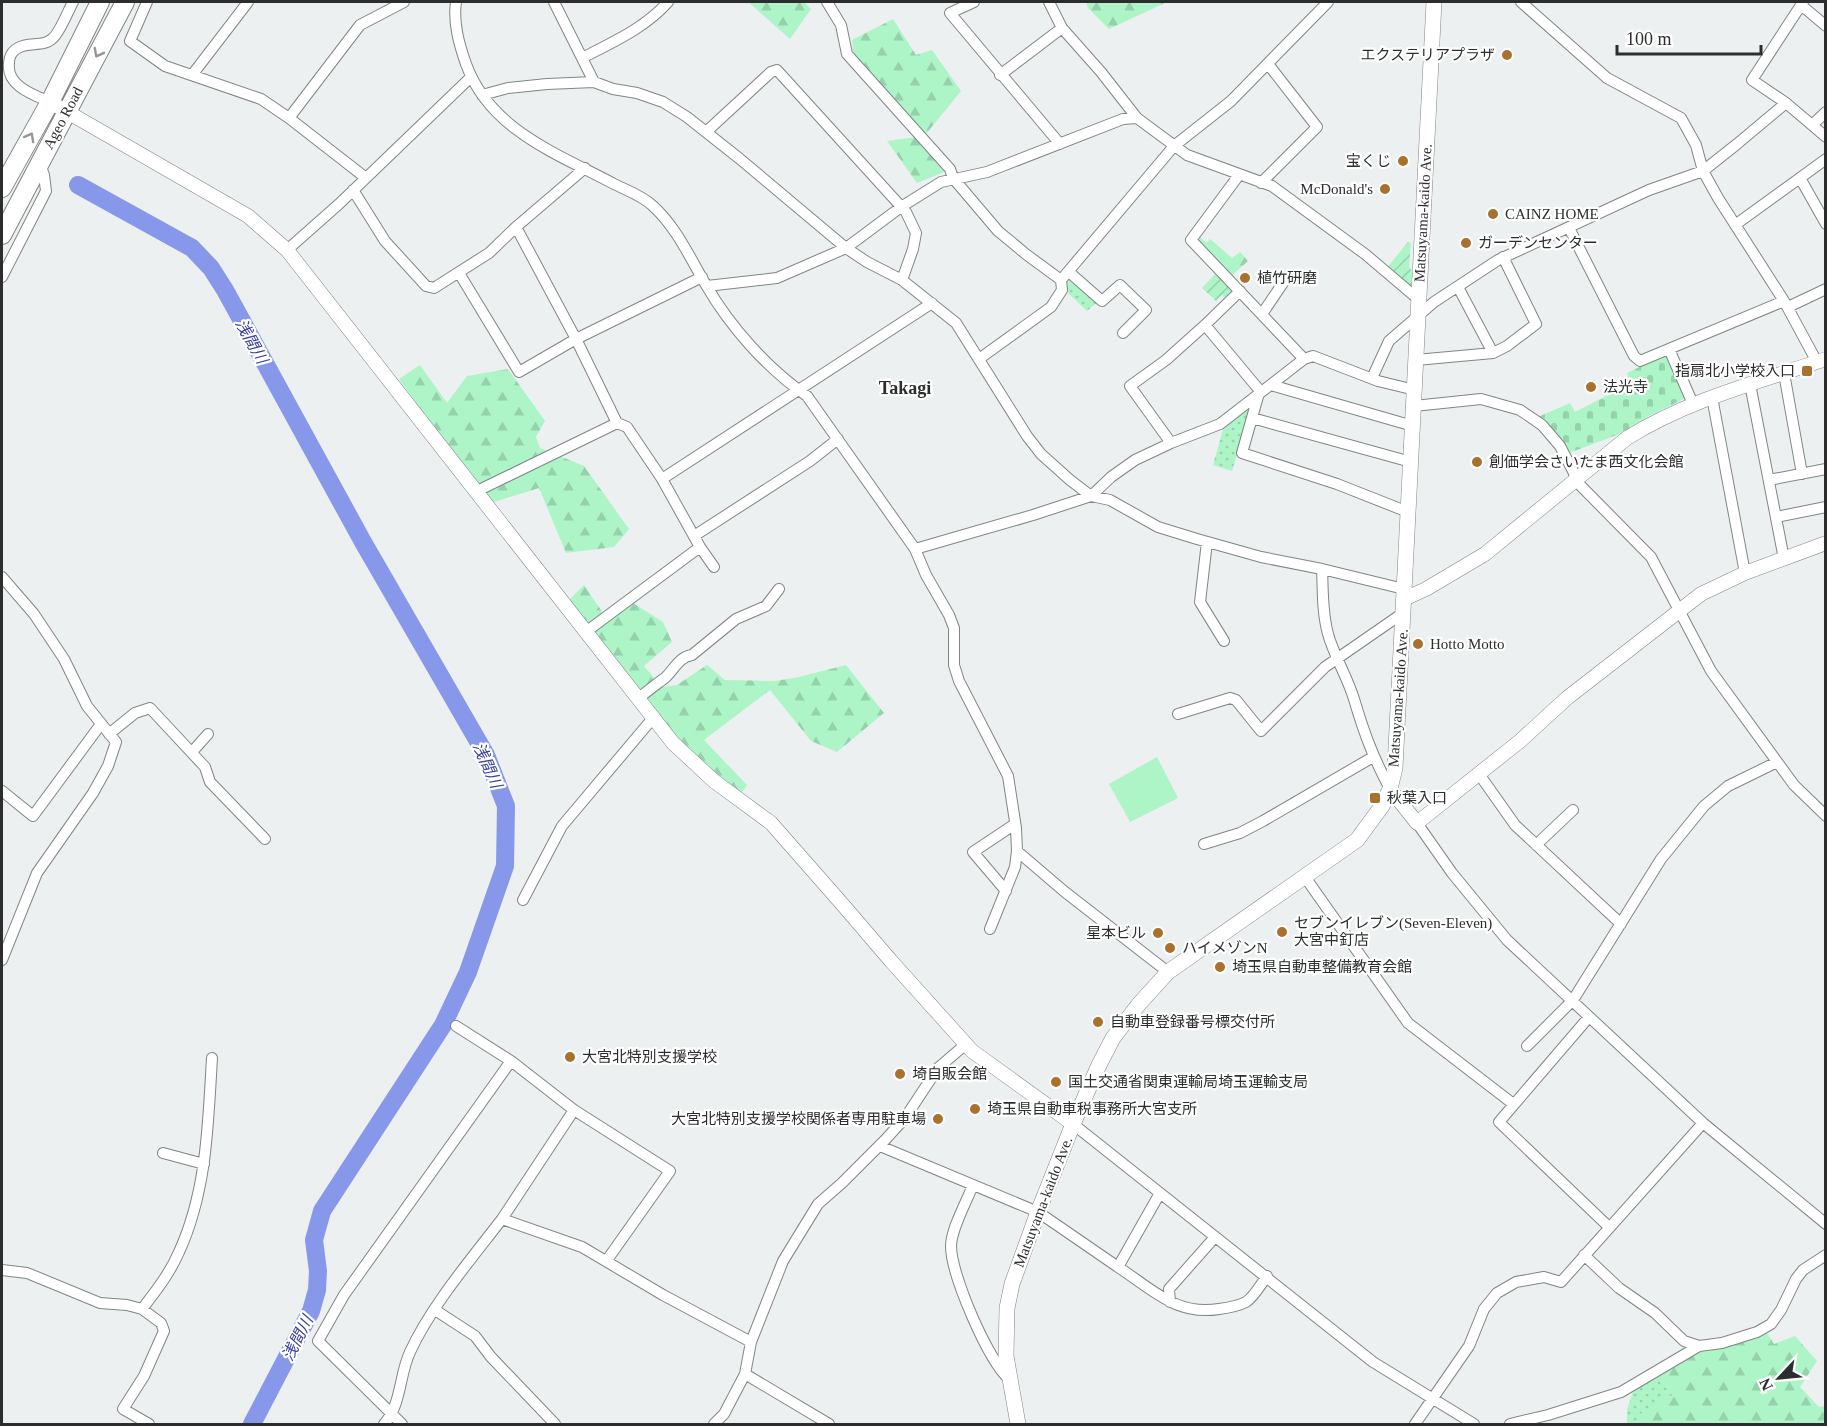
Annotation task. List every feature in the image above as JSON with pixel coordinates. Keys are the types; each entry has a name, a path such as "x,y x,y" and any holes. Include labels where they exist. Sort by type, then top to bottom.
{"highway":[{"name":"Ageo Road","path":"2,188 50,102 100,2"},
{"name":"Ageo Road","path":"2,235 125,2"}],"main road":[{"name":"Matsuyama-kaido Ave.","path":"1018,1425 1009,1379 1005,1333 1012,1284 1073,1124 1098,1065 1113,1038 1168,972 1357,840 1382,806 1390,789 1395,768 1434,2"}],"street":[{"path":"74,2 54,38 41,45 19,47 11,54 8,65 10,75 16,83 27,92 67,111 248,216 286,250 653,718 689,759 746,806 771,823 891,962 972,1051 1073,1124 1373,1362 1474,1425"},
{"path":"147,2 130,41 165,66 261,99 366,178"},
{"path":"192,75 248,2"},
{"path":"289,118 360,25 404,2"},
{"path":"456,2 456,34 471,77 496,113 520,132 652,204 671,225 704,282 757,353 807,396 915,549 954,628 954,665 959,681 1008,776 1017,852 1015,867 990,929"},
{"path":"554,2 594,82"},
{"path":"582,58 638,28 654,17 668,2"},
{"path":"827,2 841,25 848,54 950,169 953,178 998,231 1027,255 1065,276 1102,301 1120,285 1146,310 1123,333"},
{"path":"974,2 950,14 1060,144"},
{"path":"1049,2 1062,28 1137,118 1187,155 1272,186 1365,254 1418,299"},
{"path":"979,359 1050,307 1062,290 1065,276 1080,256 1174,146 1231,101 1328,2"},
{"path":"1178,714 1230,698 1236,700 1261,730 1325,667 1404,600 1485,554 1627,438 1693,404 1821,360 1703,171 1696,145 1681,118 1607,78 1521,2"},
{"path":"1826,26 1802,3 1752,80 1786,103 1826,137"},
{"path":"1000,75 1062,28"},
{"path":"1261,183 1317,127 1268,64"},
{"path":"706,132 771,72 777,70 906,212 916,233 902,280"},
{"path":"286,250 366,178 471,77"},
{"path":"482,95 508,88 567,82 594,82 663,102 706,132 846,248 902,280 957,323 1027,436 1041,454 1091,496 1110,500 1158,527 1261,557 1322,569 1404,600"},
{"path":"1372,378 1389,341 1418,315 1503,257 1649,190 1703,171 1786,103"},
{"path":"1812,125 1826,112"},
{"path":"459,273 519,372 576,339 704,282 777,278 846,248 901,207 941,182 987,172 1123,119 1137,118"},
{"path":"1735,225 1826,159"},
{"path":"2,277 46,191 40,164"},
{"path":"353,190 385,242 426,286 434,288 489,253 585,168"},
{"path":"1239,175 1191,240 1304,359"},
{"path":"1800,178 1826,224"},
{"path":"516,227 576,339 617,423 627,427 662,479 700,547 714,567"},
{"path":"1569,228 1634,356 1640,361 1826,289"},
{"path":"1416,360 1493,353 1508,346 1536,324 1503,257"},
{"path":"1262,314 1287,277"},
{"path":"1458,287 1493,353"},
{"path":"1171,443 1130,386 1166,360 1240,291"},
{"path":"662,479 932,303"},
{"path":"1205,325 1260,392"},
{"path":"1669,349 1693,404"},
{"path":"915,549 1091,496 1111,477 1135,460 1220,424 1304,359 1313,356 1372,378 1415,390"},
{"path":"1784,373 1802,474"},
{"path":"1750,384 1784,559"},
{"path":"1271,385 1413,426"},
{"path":"1260,392 1242,453 1337,484 1408,512"},
{"path":"1712,397 1745,573"},
{"path":"1414,406 1481,399 1520,410 1542,426 1560,446 1575,473 1575,480 1651,557 1711,671 1794,784 1826,816"},
{"path":"1252,418 1411,462"},
{"path":"475,492 543,461 617,423"},
{"path":"694,536 810,461 838,439"},
{"path":"1769,480 1826,469"},
{"path":"1776,517 1826,507"},
{"path":"1207,542 1200,602 1224,641"},
{"path":"1418,823 1567,698 1701,594 1745,573 1826,543"},
{"path":"587,631 700,547"},
{"path":"1322,569 1323,610 1328,634 1353,697 1358,718 1373,757 1390,789 1418,823 1452,873 1507,940 1589,1017 1702,1123 1826,1224"},
{"path":"2,577 34,614 64,659 87,706 116,742 108,766 93,793 37,873 2,960"},
{"path":"638,699 668,675 685,656 692,655 736,619 766,606 779,589"},
{"path":"109,734 135,713 150,708 206,767 210,782 265,839"},
{"path":"523,900 562,826 653,718"},
{"path":"2,791 33,816 101,724"},
{"path":"192,752 208,734"},
{"path":"1204,844 1240,833 1373,757"},
{"path":"1527,1046 1572,1000 1661,859 1704,806 1728,786 1777,762"},
{"path":"1479,774 1515,825 1621,924"},
{"path":"1536,844 1573,810"},
{"path":"1006,891 973,852 1015,824"},
{"path":"1017,852 1168,972"},
{"path":"1305,877 1408,1023 1512,1103"},
{"path":"1589,1017 1512,1103 1498,1122 1609,1227"},
{"path":"456,1026 510,1061 574,1110 670,1171 607,1260"},
{"path":"714,1425 724,1414 745,1374 751,1342 783,1261 818,1204 880,1146 905,1118 938,1068 966,1044"},
{"path":"142,1309 170,1271 180,1251 199,1193 204,1164 212,1058"},
{"path":"402,1425 318,1341 344,1295 510,1061"},
{"path":"384,1425 393,1415 410,1353 435,1310 502,1219 574,1110"},
{"path":"1415,1425 1469,1346 1484,1309 1497,1293 1516,1282 1544,1277 1561,1282 1702,1123"},
{"path":"880,1146 1038,1212 1170,1302 1188,1310 1204,1311 1230,1307 1248,1301 1267,1276"},
{"path":"163,1153 204,1164"},
{"path":"973,1185 951,1246 955,1267 968,1304 996,1365 1009,1379"},
{"path":"1118,1267 1160,1193"},
{"path":"502,1219 582,1247 751,1342"},
{"path":"1170,1302 1169,1289 1215,1237"},
{"path":"1584,1255 1619,1288 1655,1313 1684,1341 1699,1346"},
{"path":"1513,1424 1621,1392 1699,1346 1757,1332 1771,1324 1803,1270 1826,1255"},
{"path":"2,1270 27,1273 100,1303 127,1305 142,1309 161,1323 164,1331 144,1376 123,1409 149,1425"},
{"path":"435,1310 475,1336 491,1357 555,1425"},
{"path":"745,1374 829,1425"}],"green space":[{"path":"748,2 804,2 811,9 790,39"},
{"path":"1086,2 1167,2 1109,29 1088,8"},
{"path":"893,19 916,55 932,50 961,91 926,134 853,53 852,40"},
{"path":"917,137 944,172 917,183 887,141"},
{"path":"1199,236 1206,243 1210,239 1232,258 1240,252 1248,261 1228,279 1193,242"},
{"path":"1408,242 1411,243 1409,267 1414,273 1413,285 1408,287 1386,269"},
{"path":"1217,272 1233,292 1227,298 1222,295 1216,301 1202,288"},
{"path":"1067,273 1100,300 1087,311 1066,291"},
{"path":"1668,355 1686,395 1684,399 1649,416 1622,433 1569,453 1538,417 1570,403 1575,412 1631,383 1627,373"},
{"path":"420,365 447,403 467,376 508,369 545,421 536,437 540,448 584,466 629,529 614,547 566,553 539,488 494,502 468,476 399,379"},
{"path":"1254,401 1232,471 1213,465 1224,426"},
{"path":"584,585 609,622 633,603 663,622 672,642 644,666 662,687 677,685 707,665 725,680 775,681 846,665 884,713 837,752 811,741 770,690 704,740 747,785 741,794 680,742 567,602"},
{"path":"1157,757 1178,798 1130,822 1109,784"},
{"path":"1764,1328 1774,1344 1795,1336 1817,1361 1800,1387 1819,1407 1825,1406 1825,1424 1638,1424 1640,1414 1672,1395 1660,1372 1699,1347"},
{"path":"1692,1350 1786,1424 1627,1424 1627,1410 1635,1385"}],"waterway":[{"name":"浅間川","path":"78,185 192,248 211,268 363,542 486,755 506,806 505,866 468,972 443,1025 322,1211 314,1240 318,1271 317,1290 311,1311 252,1424"}],"place":[{"name":"エクステリアプラザ","path":"1507,55"},
{"name":"宝くじ","path":"1403,161"},
{"name":"McDonald's","path":"1385,189"},
{"name":"CAINZ HOME","path":"1493,214"},
{"name":"ガーデンセンター","path":"1466,243"},
{"name":"植竹研磨","path":"1245,278"},
{"name":"指扇北小学校入口","path":"1807,371"},
{"name":"法光寺","path":"1591,387"},
{"name":"創価学会さいたま西文化会館","path":"1477,462"},
{"name":"Hotto Motto","path":"1418,644"},
{"name":"秋葉入口","path":"1375,798"},
{"name":"セブンイレブン(Seven-Eleven) 大宮中釘店","path":"1282,932"},
{"name":"星本ビル","path":"1158,933"},
{"name":"ハイメゾンN","path":"1170,948"},
{"name":"埼玉県自動車整備教育会館","path":"1220,967"},
{"name":"自動車登録番号標交付所","path":"1098,1022"},
{"name":"大宮北特別支援学校","path":"570,1057"},
{"name":"埼自販会館","path":"900,1074"},
{"name":"国土交通省関東運輸局埼玉運輸支局","path":"1056,1082"},
{"name":"埼玉県自動車税事務所大宮支所","path":"975,1109"},
{"name":"大宮北特別支援学校関係者専用駐車場","path":"938,1119"}],"district":[{"name":"Takagi","path":"905,388"}]}
